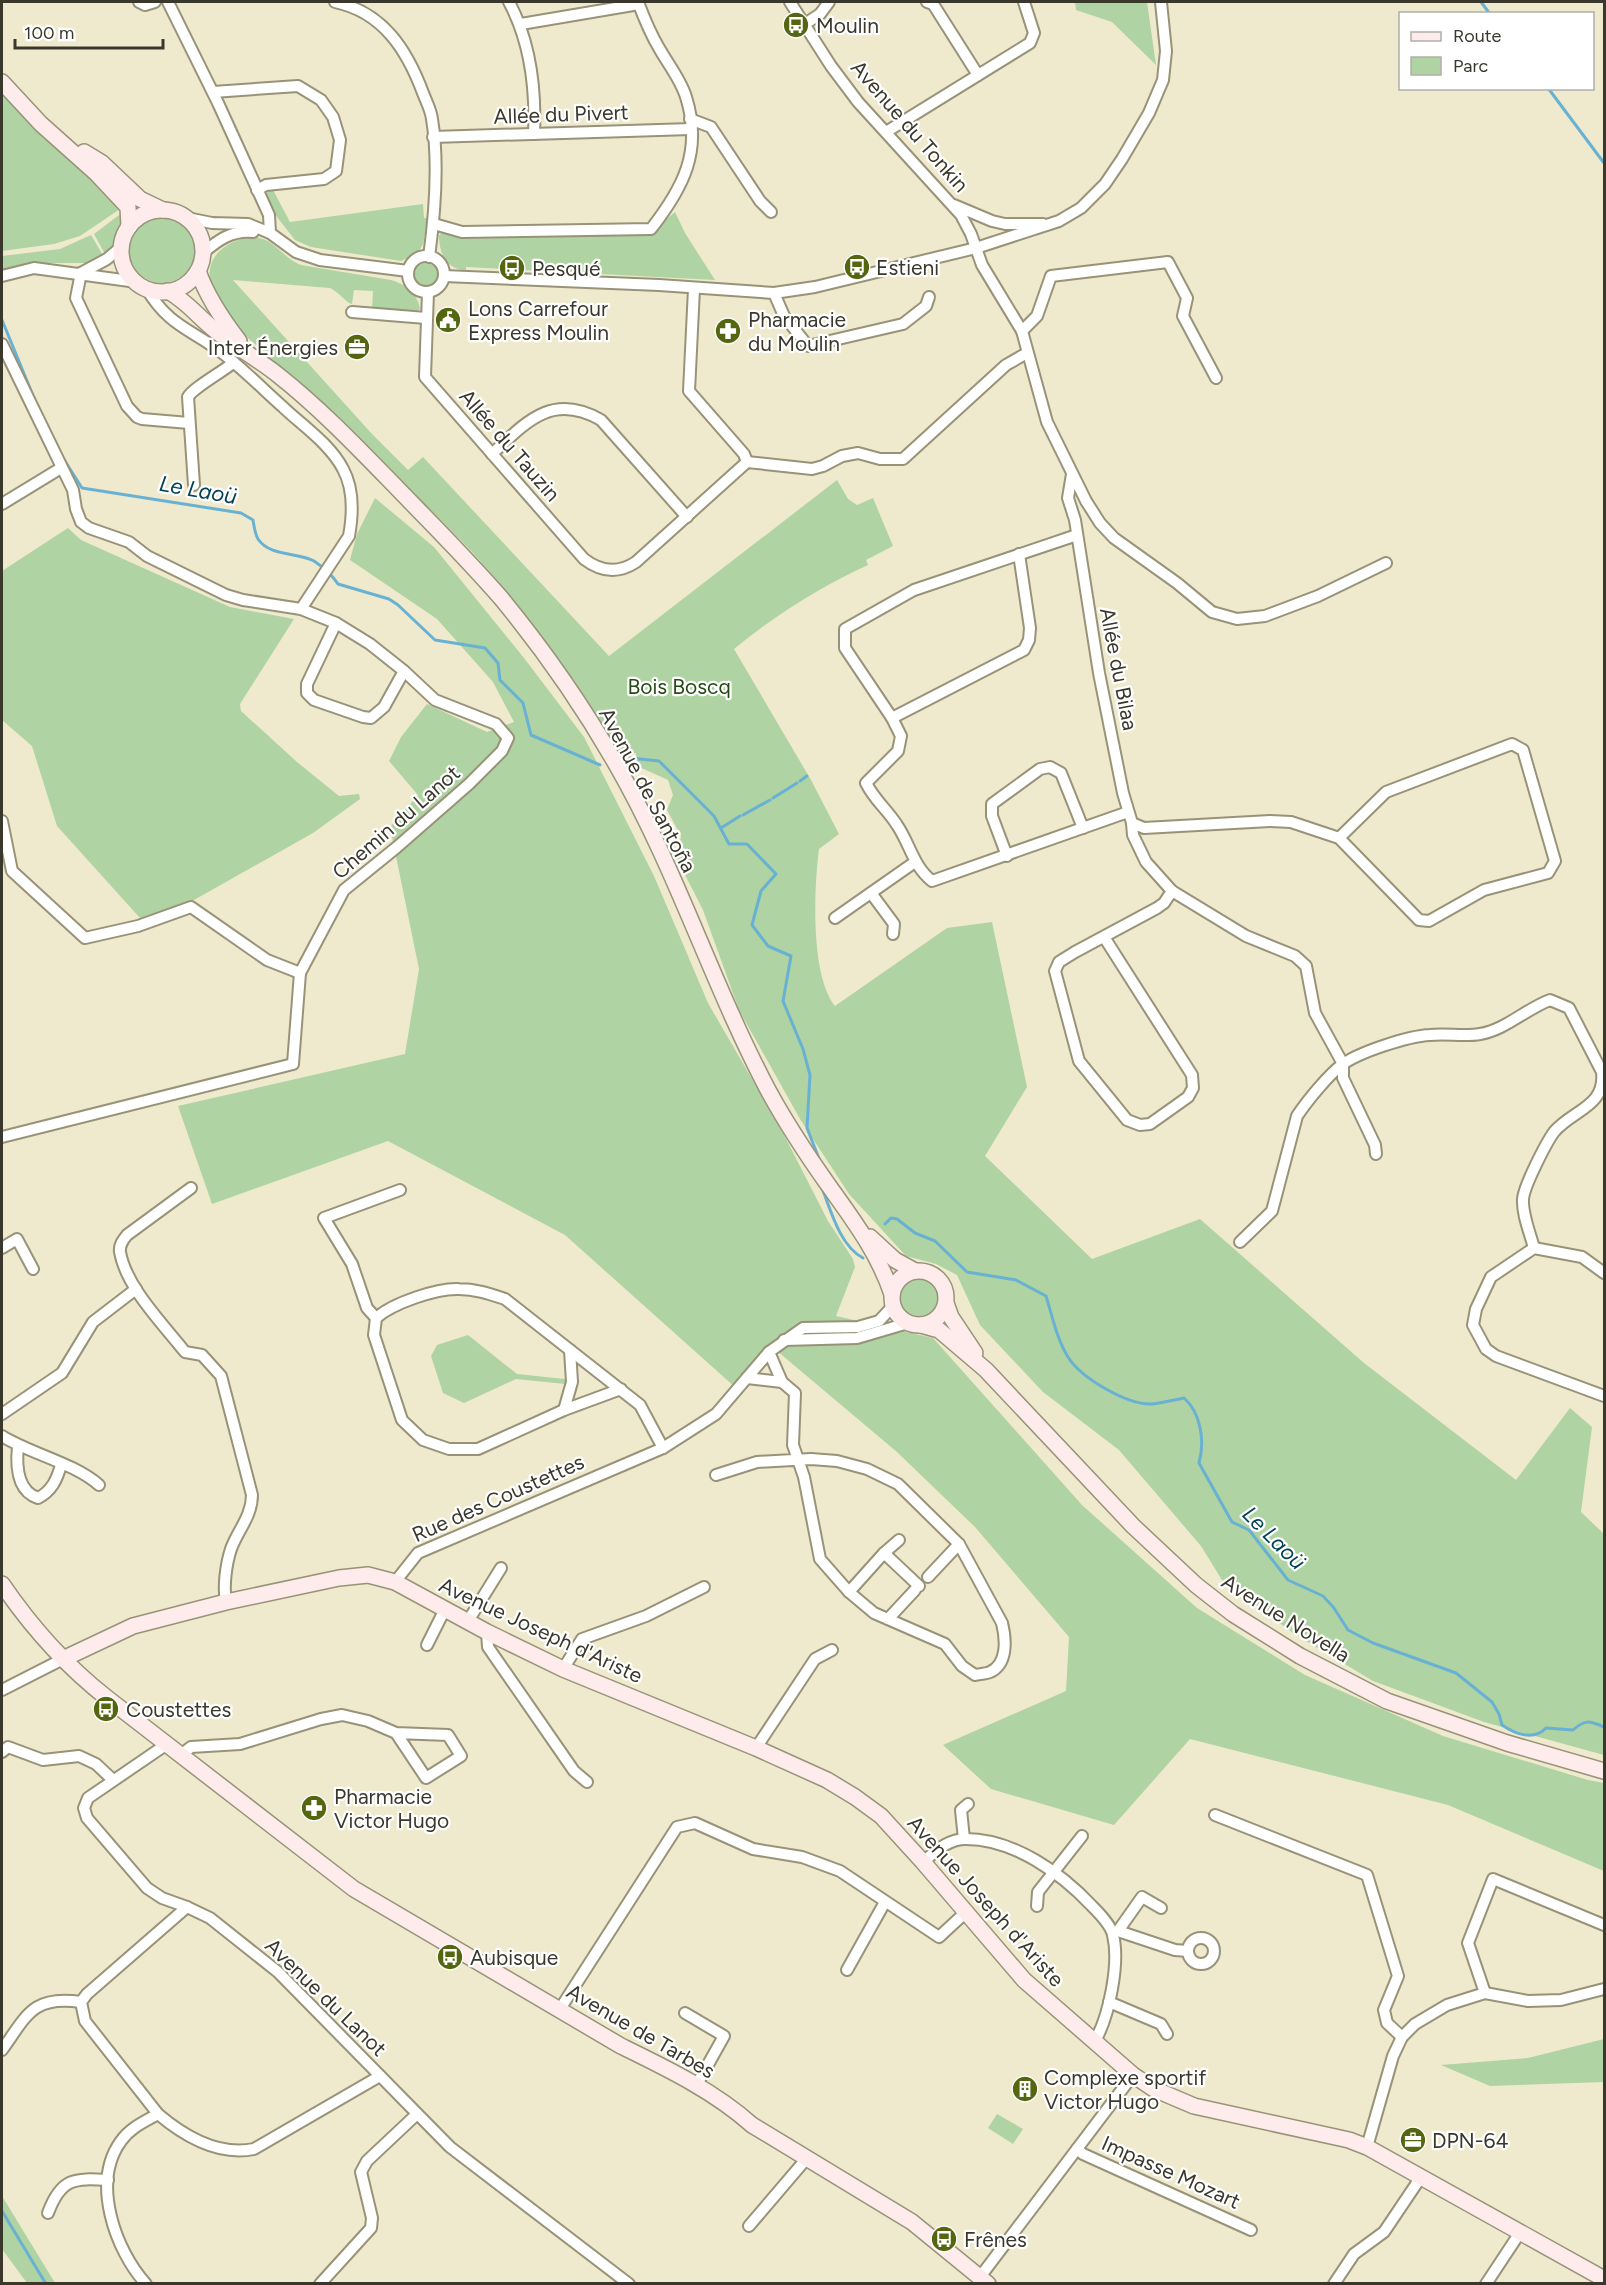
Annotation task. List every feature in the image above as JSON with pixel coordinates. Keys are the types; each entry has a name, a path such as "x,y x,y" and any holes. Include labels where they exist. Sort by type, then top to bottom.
{"main road":[{"path":"2,82 40,124 97,174 128,207 129,227"},
{"path":"40,124 102,164 140,199 187,218 199,234 203,254 198,271 190,281 168,291 142,285 125,266 121,247 129,227 138,218 150,212 163,210"},
{"name":"Avenue de Santoña","path":"198,271 204,287 225,323 248,352"},
{"name":"Avenue de Santoña","path":"168,291 186,301 215,331 248,352 312,404 441,532 502,599 584,712 617,766 656,843 738,1029 769,1091 803,1149 858,1226 884,1269 893,1300"},
{"name":"Avenue de Santoña","path":"858,1226 895,1260 915,1271"},
{"path":"915,1271 932,1274 938,1280 943,1286 945,1303 937,1318 915,1324 897,1313 893,1300 900,1279 915,1271"},
{"name":"Avenue Novella","path":"945,1303 951,1317 986,1370"},
{"name":"Avenue Novella","path":"915,1324 939,1330 986,1370 1133,1527 1196,1585 1233,1614 1300,1656 1387,1701 1507,1743 1605,1771"},
{"path":"63,1659 133,1626 226,1602 339,1578 369,1575 395,1582"},
{"name":"Avenue Joseph d'Ariste","path":"395,1582 487,1632 563,1669 756,1748 827,1780 855,1797 881,1816 1024,1980 1133,2075 1154,2089 1194,2106 1349,2140 1367,2147 1605,2279"},
{"name":"Avenue de Tarbes","path":"2,1584 33,1629 97,1690 354,1889 621,2046 696,2086 912,2222 984,2280"}],"street":[{"path":"139,2 144,5 155,2"},
{"path":"168,2 213,92 269,215 270,233"},
{"path":"335,2 350,5 373,18 397,40 415,72 424,95 432,117 433,137 434,224 429,257"},
{"path":"509,2 520,24 534,79 534,134"},
{"name":"Avenue du Tonkin","path":"790,2 831,66 858,102 952,204 971,234 982,265 1022,331 1047,422 1086,501 1100,523 1114,538 1177,583 1212,612 1237,619 1264,616 1296,604 1386,563"},
{"path":"805,24 820,15 829,2"},
{"path":"927,2 933,4 978,75"},
{"path":"886,132 1030,43 1034,33 1024,2"},
{"path":"444,276 659,285 774,293 815,287 976,248 1052,224 1081,208 1093,198 1122,159 1149,113 1164,80 1166,51 1161,2"},
{"path":"434,224 462,232 651,230 673,201 687,173 690,159 691,124 686,96 658,46 639,3 520,24"},
{"path":"213,92 298,86 321,100 333,117 339,140 336,171 324,178 266,185 257,190"},
{"path":"691,124 711,127 760,201 771,212"},
{"name":"Allée du Pivert","path":"433,137 534,134 691,124"},
{"path":"952,204 999,223 1052,224"},
{"path":"187,218 212,223 248,224 270,233 296,252 320,260 408,271"},
{"path":"203,254 218,240 228,235 243,231 270,233"},
{"path":"81,273 107,259 121,247"},
{"path":"429,257 438,261 444,276 440,285 428,292 417,290 410,282 408,271 418,258 429,257"},
{"path":"1022,331 1037,316 1051,276 1168,262 1187,298 1183,316 1216,378"},
{"path":"3,275 34,268 81,273 142,285 169,319 224,354 335,456 344,470 352,496 352,522 349,536 301,609"},
{"path":"81,273 76,298 127,406 142,419 189,423"},
{"path":"694,289 688,391 744,454 747,462"},
{"name":"Allée du Tauzin","path":"428,292 424,377 584,559 601,570 615,571 636,562 687,517"},
{"path":"774,293 784,316 808,346 903,324 926,306 929,297"},
{"path":"352,312 426,318"},
{"name":"Chemin du Lanot","path":"2,344 73,490 81,522 89,528 129,543 147,556 226,595 301,609 336,623 370,644 435,700 495,724 508,738 502,751 469,784 397,848 344,890 300,974 293,1064 2,1137"},
{"path":"492,454 530,419 545,412 574,411 589,414 601,420 687,517 747,462 812,468 823,466 842,456 858,453 880,459 903,459 1006,365 1027,353"},
{"path":"194,485 188,398 191,391 221,374 233,363"},
{"path":"2,504 61,468"},
{"name":"Allée du Bilaa","path":"1072,474 1068,498 1075,520 1099,673 1133,835 1146,862 1172,891 1246,936 1295,956 1306,966 1315,1013 1343,1064 1343,1078 1375,1145 1376,1154"},
{"path":"1075,520 1078,507 1086,501"},
{"path":"1077,535 914,590 845,629 845,648 892,718 901,736 898,751 866,783 873,799 898,825 915,862 932,881 1083,828 1130,818 1144,828 1270,821 1291,822 1339,838 1419,920 1429,921 1484,890 1548,873 1554,861 1523,750 1512,744 1386,792 1339,838"},
{"path":"892,718 940,691 1024,650 1029,640 1030,628 1019,554"},
{"path":"336,623 307,684 307,693 314,700 371,718 384,707 404,671"},
{"path":"1007,856 992,816 992,804 1040,769 1050,768 1061,773 1083,828"},
{"path":"2,821 12,872 85,938 138,926 191,906 267,960 300,974"},
{"path":"835,918 915,862"},
{"path":"1104,937 1192,1075 1193,1088 1188,1097 1150,1124 1140,1125 1127,1120 1079,1061 1055,971 1059,962 1104,937 1157,908 1164,903 1172,891"},
{"path":"871,893 894,924 893,934"},
{"path":"1240,1242 1272,1211 1298,1116 1305,1104 1343,1064 1399,1041 1429,1035 1481,1034 1550,1000 1569,1008 1602,1072 1604,1081 1598,1096 1591,1104 1554,1132 1526,1188 1523,1200 1534,1248"},
{"path":"191,1188 126,1235 121,1243 120,1251 136,1289 185,1352 202,1355 221,1376 252,1495 252,1506 231,1550 224,1593 226,1602"},
{"path":"376,1318 367,1308 352,1264 324,1218 400,1190"},
{"path":"2,1248 17,1239 33,1269"},
{"path":"1605,1273 1582,1257 1534,1248 1491,1277 1476,1310 1473,1325 1486,1349 1496,1356 1605,1396"},
{"path":"621,1389 564,1410 478,1449 449,1449 423,1440 402,1420 374,1335 376,1318 387,1309 434,1293 458,1288 485,1292 505,1299 621,1389 640,1405 663,1448"},
{"path":"2,1414 62,1373 93,1322 136,1289"},
{"name":"Rue des Coustettes","path":"395,1582 418,1552 663,1448 716,1414 769,1352 803,1328 858,1327 879,1321 893,1300"},
{"path":"783,1340 856,1338 915,1324"},
{"path":"564,1410 572,1382 570,1350"},
{"path":"716,1475 757,1462 798,1460 837,1461 867,1469 898,1484 959,1544 1002,1623 1006,1637 1003,1660 991,1672 975,1675 962,1666 945,1644 874,1613 849,1592 820,1559 804,1477 798,1460 793,1445 795,1393 782,1382 769,1352"},
{"path":"747,1378 782,1382"},
{"path":"2,1436 18,1446 88,1475 99,1485"},
{"path":"18,1446 20,1483 30,1495 38,1498 45,1495 56,1482 61,1464"},
{"path":"849,1592 899,1539"},
{"path":"928,1577 959,1544"},
{"path":"885,1553 917,1588 888,1619"},
{"path":"468,1621 501,1568"},
{"path":"563,1669 582,1639 646,1616 704,1587"},
{"path":"427,1645 445,1609"},
{"path":"487,1632 489,1647 574,1771 587,1782"},
{"path":"756,1748 815,1659 832,1650"},
{"path":"2,1690 63,1659"},
{"path":"181,1755 191,1747 240,1744 321,1719 342,1715 368,1721 396,1733 448,1735 461,1756 426,1778 396,1733"},
{"name":"Avenue du Lanot","path":"167,1744 88,1798 84,1808 87,1818 147,1888 162,1898 210,1918 278,1972 450,2147 628,2283"},
{"path":"2,1752 8,1748 43,1760 79,1756 96,1764 113,1780"},
{"path":"964,1839 961,1810 968,1804"},
{"path":"1215,1815 1367,1875 1398,1976 1384,2010 1387,2023 1402,2037"},
{"path":"560,2009 677,1827 695,1823 753,1849 802,1857 840,1871 939,1936 966,1912"},
{"path":"1037,1906 1038,1892 1082,1836"},
{"path":"923,1862 946,1844 964,1839 1005,1846 1053,1872 1079,1892 1116,1932 1175,1950 1188,1951"},
{"path":"1485,1992 1468,1943 1493,1879 1605,1925"},
{"path":"1095,2042 1108,2002 1114,1972 1116,1932 1142,1897 1161,1908"},
{"path":"847,1970 885,1902"},
{"path":"187,1907 87,1994 81,2002 85,2021 158,2114 188,2136 215,2148 246,2151 261,2146 380,2076"},
{"path":"1367,2147 1393,2056 1402,2037 1415,2024 1447,2005 1485,1992 1528,2001 1561,2000 1605,1989"},
{"path":"2,2050 33,2010 45,2002 62,1999 81,2002"},
{"path":"1108,2002 1161,2024 1167,2034"},
{"path":"685,2013 724,2036 696,2086"},
{"path":"984,2280 1133,2075"},
{"path":"146,2283 125,2254 114,2222 108,2194 108,2180 113,2155 121,2141 135,2127 158,2114"},
{"path":"320,2283 371,2228 372,2218 361,2172 367,2161 417,2114"},
{"name":"Impasse Mozart","path":"1077,2149 1083,2154 1251,2230"},
{"path":"749,2226 807,2158"},
{"path":"1334,2283 1354,2254 1384,2232 1421,2177"},
{"path":"48,2213 54,2196 68,2182 82,2179 108,2180"},
{"path":"1486,2283 1521,2231"}],"green space":[{"path":"1075,2 1147,2 1156,65 1112,22 1076,10"},
{"path":"2,94 28,121 108,188 120,209 80,236 54,244 2,251"},
{"path":"271,188 290,222 423,204 424,218 428,218 423,244 418,253 401,261 311,247 295,240 277,217 267,198 267,193"},
{"path":"123,212 119,236 106,256 94,234"},
{"path":"675,212 685,233 715,280 466,267 466,270 449,264 439,242 442,232 461,237 644,235 650,233"},
{"path":"156,217 168,217 180,222 190,232 195,250 193,263 180,278 168,283 156,283 144,278 134,268 129,256 129,244 134,232 144,222"},
{"path":"91,235 104,257 91,263 27,263 2,270 2,256 60,249"},
{"name":"Bois Boscq","path":"251,237 266,240 288,258 301,265 391,280 406,287 414,294 420,309 413,314 372,309 373,291 354,290 352,304 330,288 233,280 372,434 408,470 423,457 609,656 837,480 848,499 857,505 873,498 893,546 866,560 868,565 798,603 734,649 811,780 839,834 819,849 815,907 821,974 835,1006 947,928 992,922 1027,1087 985,1156 1092,1259 1200,1219 1364,1363 1516,1480 1570,1408 1592,1427 1581,1512 1604,1534 1604,1755 1484,1722 1373,1681 1293,1633 1222,1580 1201,1546 1119,1450 1043,1392 980,1325 957,1275 936,1264 906,1256 849,1194 800,1119 739,1010 703,910 677,859 681,836 667,810 673,795 668,780 635,765 636,753 621,754 588,701 552,650 473,553 324,404 246,336 222,309 214,295 210,281 212,263 215,256 227,245"},
{"path":"426,263 435,266 438,275 435,284 426,287 417,284 414,275 417,266"},
{"path":"375,498 434,547 524,658 584,737 654,876 708,1003 782,1131 828,1221 853,1259 855,1267 836,1316 933,1338 1082,1505 1197,1608 1305,1675 1443,1736 1604,1783 1604,1871 1448,1805 1190,1739 1114,1825 991,1789 943,1745 1066,1691 1069,1637 975,1527 897,1452 770,1345 736,1388 565,1235 388,1141 212,1204 178,1106 405,1054 419,969 390,827 418,795 389,761 401,737 427,704 487,732 514,722 493,682 437,619 350,560 357,534"},
{"path":"68,528 81,540 230,607 294,619 240,704 241,711 297,762 339,796 359,794 360,799 313,833 194,900 140,918 57,826 32,746 2,720 2,571"},
{"path":"919,1278 933,1284 939,1298 933,1312 919,1318 905,1312 899,1298 905,1284"},
{"path":"468,1335 517,1374 565,1379 565,1384 516,1379 464,1403 443,1393 431,1356 437,1345"},
{"path":"1604,2039 1604,2082 1490,2086 1441,2065 1528,2058"},
{"path":"997,2114 1023,2129 1013,2144 988,2128"},
{"path":"2,2196 55,2283 27,2283 2,2249"}],"waterway":[{"path":"1481,2 1488,12"},
{"path":"1549,90 1604,163"},
{"name":"Le Laoü","path":"2,320 34,398"},
{"name":"Le Laoü","path":"63,458 82,488 241,513 253,520 258,539 270,549 307,558 324,569 338,584 389,599 435,640 485,648 498,663 500,680 523,703 531,735 600,765"},
{"name":"Le Laoü","path":"630,758 659,761 714,816 729,844 747,844 776,874 761,891 752,925 768,946 791,956 783,1001 803,1049 810,1075 807,1128 820,1161"},
{"path":"800,781 807,776"},
{"path":"773,798 797,783"},
{"path":"743,815 770,800"},
{"path":"721,828 740,816"},
{"name":"Le Laoü","path":"822,1188 842,1237 863,1258"},
{"name":"Le Laoü","path":"885,1224 891,1218 897,1219 915,1233 935,1241 967,1272 1016,1280 1046,1296 1058,1335 1068,1357 1083,1373 1106,1389 1142,1403 1156,1404 1184,1398 1198,1419 1202,1446 1199,1463 1232,1522 1249,1530 1288,1580 1323,1596 1348,1630 1373,1643 1456,1673 1492,1702 1502,1725 1518,1733 1536,1734 1546,1728 1573,1730 1588,1722 1604,1727"},
{"path":"2,2211 46,2284"}],"place":[{"name":"Moulin","path":"796,25"},
{"name":"Estieni","path":"857,267"},
{"name":"Pesqué","path":"512,268"},
{"name":"Lons Carrefour Express Moulin","path":"448,320"},
{"name":"Pharmacie du Moulin","path":"728,331"},
{"name":"Inter Énergies","path":"357,347"},
{"name":"Coustettes","path":"106,1709"},
{"name":"Pharmacie Victor Hugo","path":"314,1808"},
{"name":"Aubisque","path":"450,1957"},
{"name":"Complexe sportif Victor Hugo","path":"1025,2089"},
{"name":"DPN-64","path":"1413,2140"},
{"name":"Frênes","path":"944,2239"}]}
